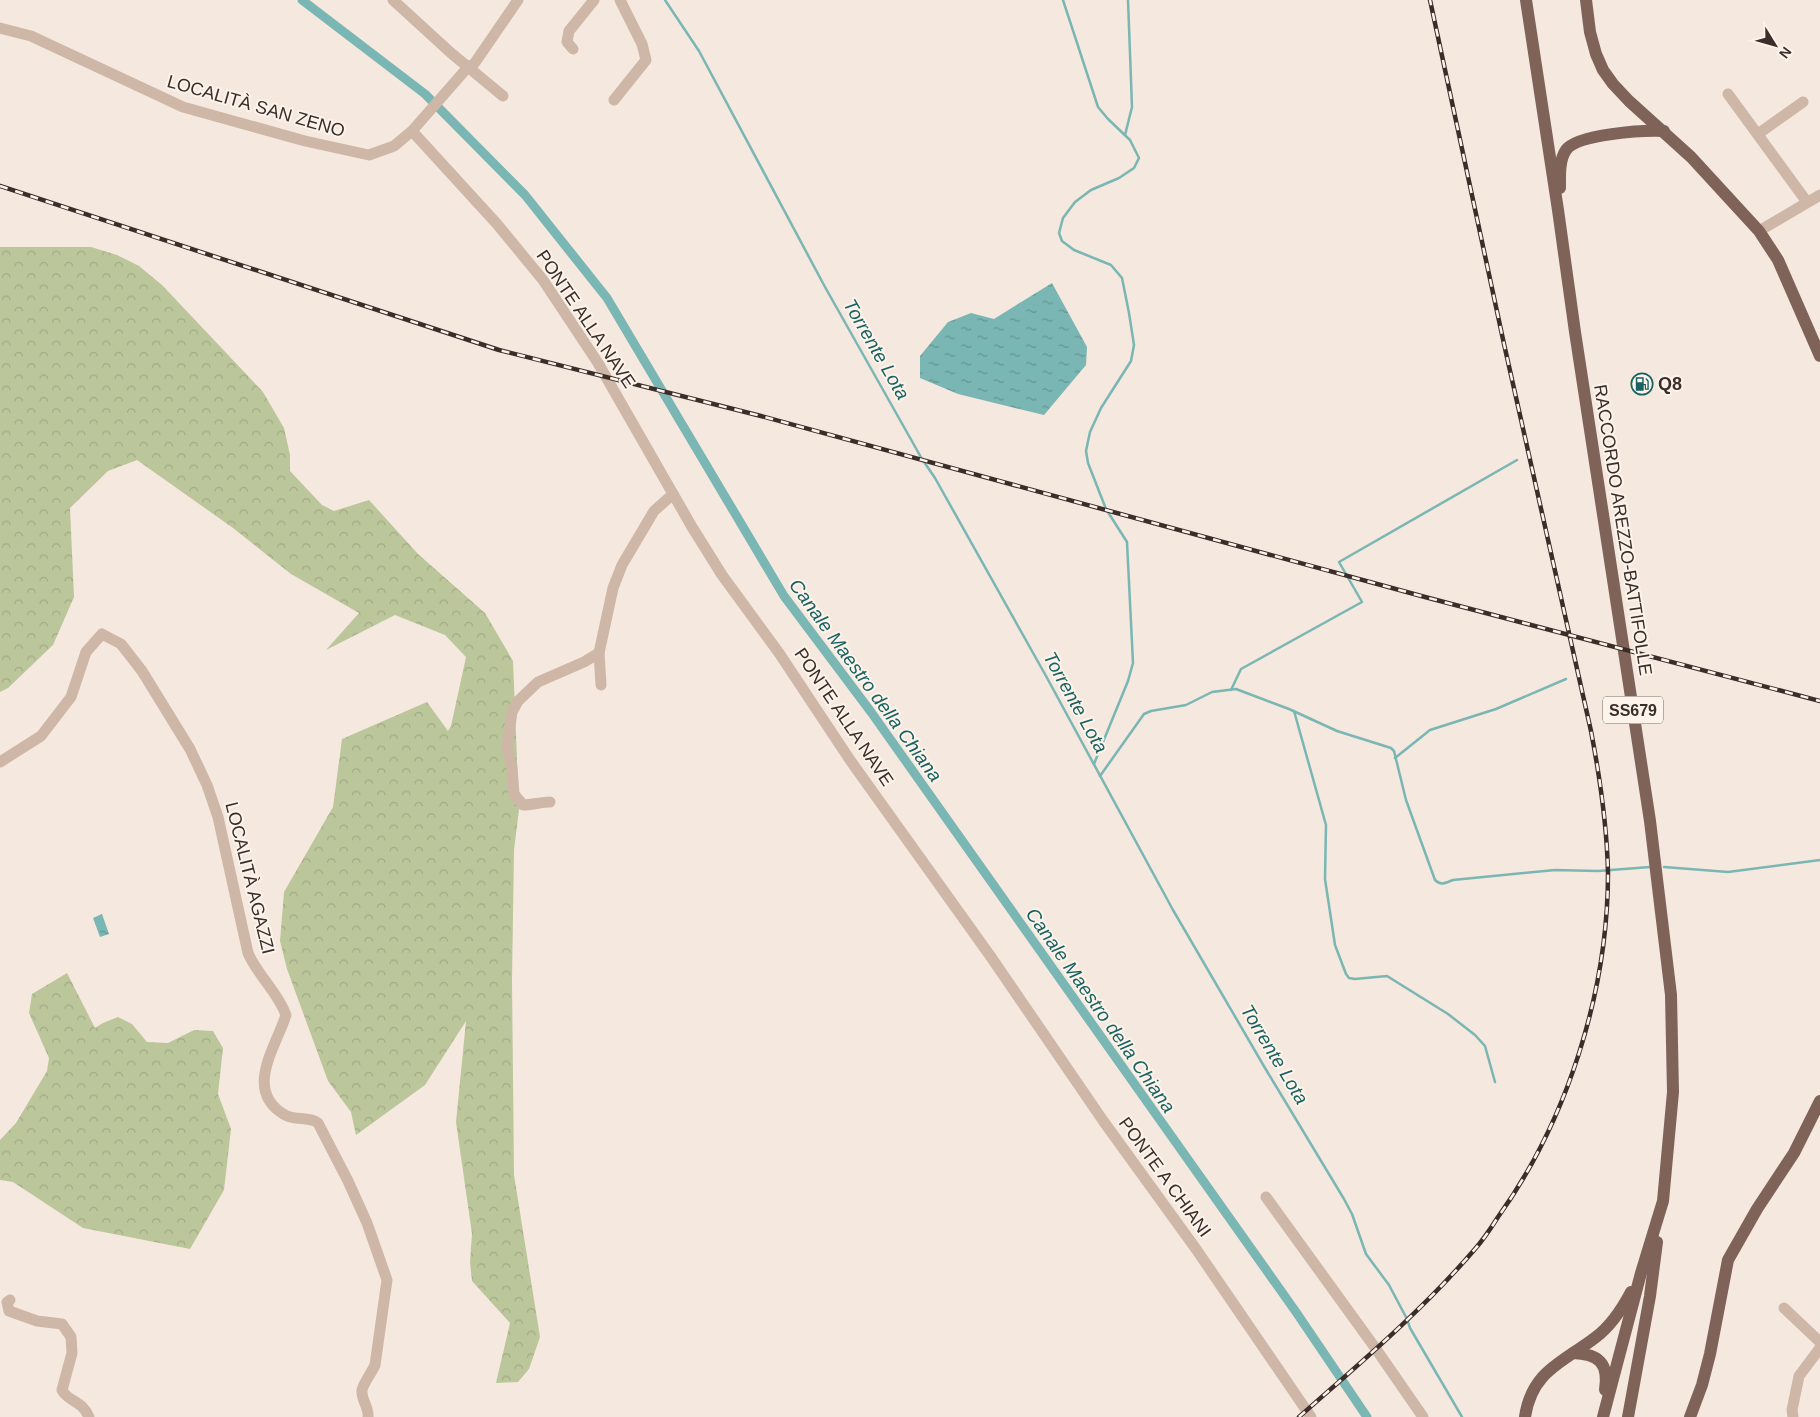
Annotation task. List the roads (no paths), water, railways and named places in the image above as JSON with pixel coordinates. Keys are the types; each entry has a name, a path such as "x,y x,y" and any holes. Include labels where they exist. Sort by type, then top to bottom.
{"main road":[{"name":"RACCORDO AREZZO-BATTIFOLLE","path":"1526,0 1650,821 1671,995 1673,1092 1663,1201 1641,1273 1603,1417"},
{"path":"1586,0 1590,32 1603,70 1613,84 1691,157 1759,231 1778,260 1820,356"},
{"path":"1558,210 1561,163 1565,150 1574,142 1645,130 1664,131"},
{"path":"1690,1417 1702,1385 1710,1354 1728,1260 1756,1209 1794,1153 1820,1101"},
{"path":"1628,1417 1650,1296 1663,1201"},
{"path":"1525,1417 1529,1396 1537,1384 1557,1362 1597,1337 1614,1321 1641,1273"},
{"path":"1573,1353 1588,1354 1597,1359 1605,1368 1606,1383 1603,1417"}],"street":[{"path":"393,0 451,53 503,96"},
{"path":"468,67 474,64 518,0"},
{"path":"573,49 567,42 569,31 594,0"},
{"path":"614,100 646,60 642,44 620,0"},
{"name":"LOCALITÀ SAN ZENO","path":"0,28 32,36 183,107 305,142 369,155 394,146 414,129 468,67"},
{"path":"1728,94 1807,202"},
{"path":"1758,134 1803,102"},
{"name":"PONTE ALLA NAVE","path":"414,129 543,280 598,363 722,575 779,653 850,760 991,957"},
{"path":"1759,231 1820,195"},
{"path":"601,685 598,653 613,588 622,565 654,511 673,494"},
{"name":"LOCALITÀ AGAZZI","path":"0,762 41,736 71,697 86,652 102,634 121,644 142,671 190,749 207,785 218,817 248,953 254,966 278,997 286,1016 266,1064 263,1080 267,1097 273,1105 289,1117 298,1120 314,1119 318,1123 367,1222 388,1280 375,1365 362,1388 363,1397 369,1411 368,1417"},
{"path":"550,802 536,802 530,805 523,805 514,794 512,768 507,747 512,712 518,701 538,682 584,662 598,653"},
{"name":"PONTE A CHIANI","path":"991,957 1104,1122 1196,1249 1311,1417"},
{"path":"1266,1197 1423,1417"},
{"path":"10,1300 7,1302 9,1311 37,1321 62,1324 71,1337 72,1353 62,1390 65,1395 79,1402 85,1408 89,1417"},
{"path":"1784,1308 1820,1342"},
{"path":"1793,1417 1799,1376 1820,1348"}],"water":[{"path":"1052,283 1087,347 1086,365 1044,415 958,394 920,378 920,356 948,322 971,313 994,319"},
{"path":"102,914 109,934 100,937 93,918"}],"waterway":[{"name":"Canale Maestro della Chiana","path":"302,0 425,94 525,195 607,298 784,596 871,712 1296,1312 1367,1417"},
{"name":"Torrente Lota","path":"665,0 699,51 825,287 1046,676 1173,910 1344,1199 1352,1214 1366,1254 1389,1285 1410,1328 1462,1417"},
{"path":"1063,0 1098,107 1130,140 1139,158 1134,168 1119,178 1091,190 1075,202 1063,218 1059,233 1062,241 1074,250 1111,265 1122,278 1134,345 1131,361 1101,408 1090,432 1086,451 1088,463 1106,509 1127,542 1133,663 1128,681 1094,764"},
{"path":"1125,135 1132,107 1128,0"},
{"path":"1231,690 1241,669 1362,602 1339,562 1517,460"},
{"path":"1395,758 1430,730 1496,709 1566,679"},
{"path":"1100,776 1144,714 1186,705 1212,692 1236,689 1289,709 1337,731 1391,748 1394,751 1406,800 1435,880 1439,883 1555,870 1598,871 1650,867"},
{"path":"1294,711 1326,825 1325,879 1335,945 1346,974 1349,978 1355,979 1387,976 1448,1014 1475,1035 1485,1046 1495,1082"},
{"path":"1664,867 1728,872 1820,860"}],"railway":[{"path":"1299,1417 1390,1336 1455,1272 1484,1237 1523,1180 1563,1097 1579,1054 1601,963 1606,918 1608,873 1605,819 1591,731 1504,344 1430,0"},
{"path":"0,186 499,350 761,416 1425,597 1820,701"}],"place":[{"name":"Q8","path":"1642,384"}]}
